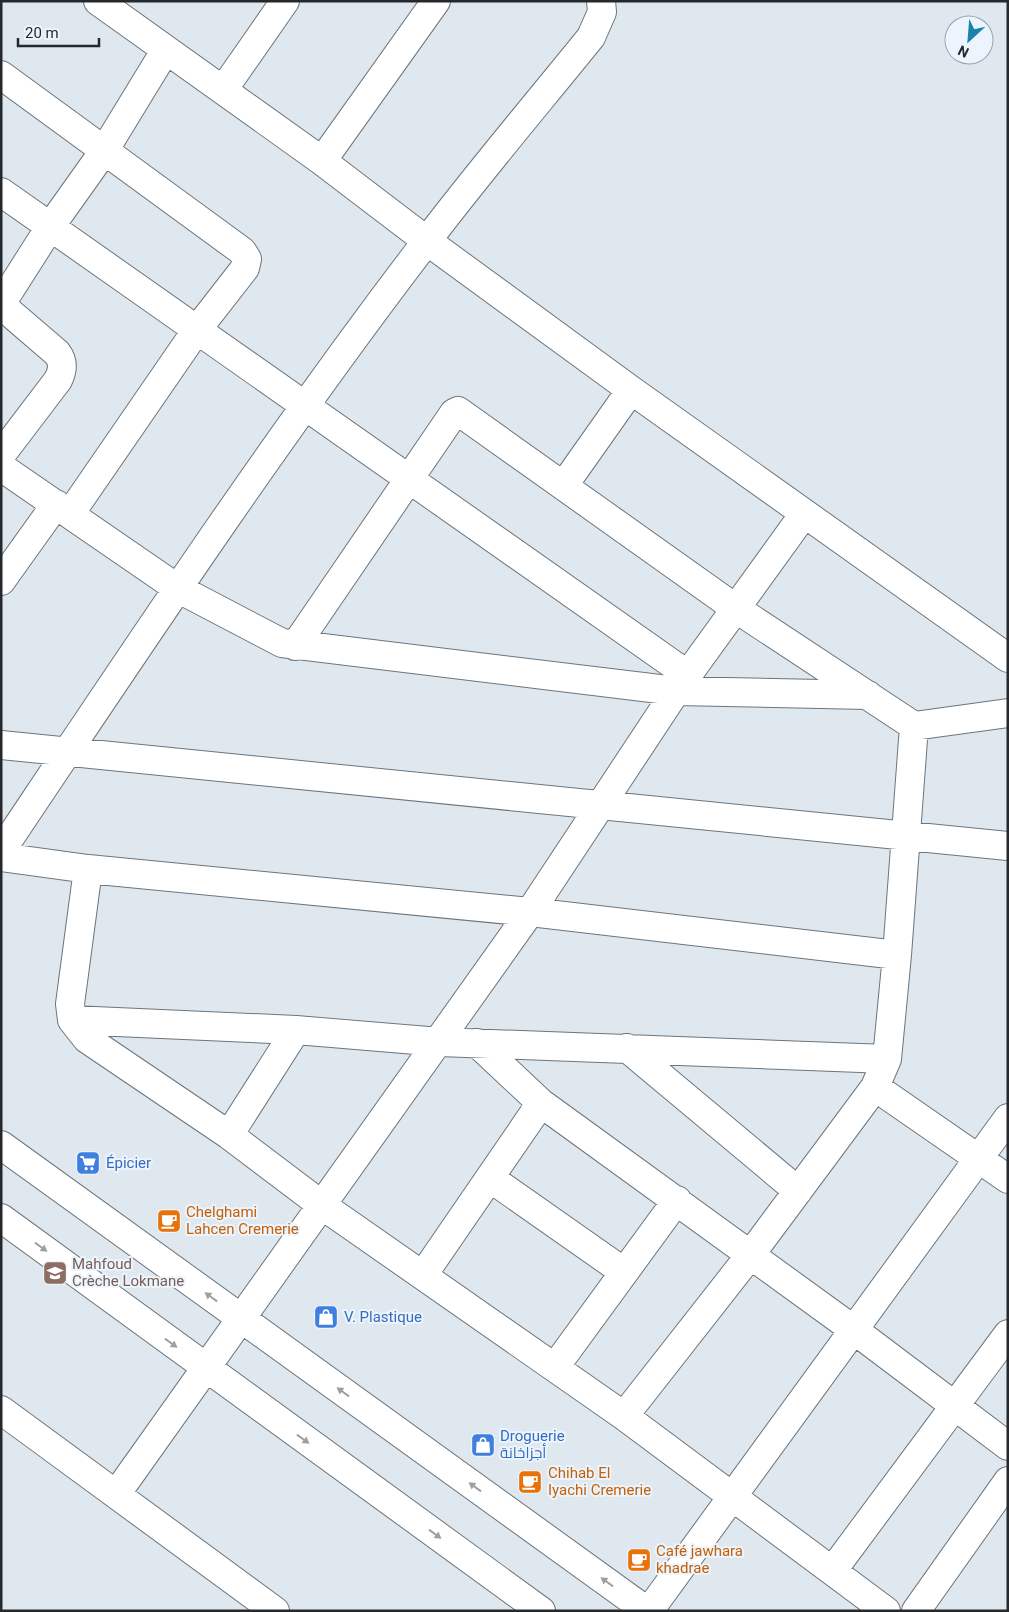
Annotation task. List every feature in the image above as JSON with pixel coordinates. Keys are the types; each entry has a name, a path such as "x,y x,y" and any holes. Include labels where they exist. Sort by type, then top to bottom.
{"street":[{"path":"223,90 285,1"},
{"path":"322,161 436,1"},
{"path":"1,851 177,588 306,406 426,241 591,37 602,12 601,1"},
{"path":"112,5 165,51 322,161 426,241 631,390 1008,658"},
{"path":"1,455 58,380 63,366 57,353 1,304 50,227 104,151 165,51"},
{"path":"1,75 245,253 247,259 244,268 63,509 1,581"},
{"path":"1,192 410,480 682,683"},
{"path":"564,486 631,390"},
{"path":"295,646 454,413 458,411 735,608 914,726 1008,713"},
{"path":"1,467 177,588 282,643 462,664 682,683 868,695"},
{"path":"117,1493 440,1042 530,912 599,804 682,683 804,514"},
{"path":"624,1416 751,1254 875,1087 887,1059 897,955 914,726"},
{"path":"1,744 906,834 1008,846"},
{"path":"1,857 88,868 530,912 897,955"},
{"path":"88,868 70,1004 72,1020 87,1038 230,1135 323,1206 624,1416 886,1611"},
{"path":"72,1020 296,1030 440,1042 887,1059"},
{"path":"230,1135 296,1030"},
{"path":"477,1043 542,1103 751,1254 1008,1446"},
{"path":"627,1048 798,1191"},
{"path":"875,1087 979,1157 1008,1179"},
{"path":"423,1275 542,1103"},
{"path":"1,1145 648,1611 733,1498 1008,1118"},
{"path":"490,1178 624,1272"},
{"path":"554,1367 677,1200"},
{"path":"1,1218 206,1369 542,1611"},
{"path":"833,1570 1007,1335"},
{"path":"1,1410 117,1493 275,1611"},
{"path":"916,1611 1008,1481"}],"place":[{"name":"Épicier","path":"88,1163"},
{"name":"Chelghami Lahcen Cremerie","path":"169,1221"},
{"name":"Mahfoud Crèche Lokmane","path":"55,1273"},
{"name":"V. Plastique","path":"326,1317"},
{"name":"Droguerie أجزاخانة","path":"483,1445"},
{"name":"Chihab El Iyachi Cremerie","path":"530,1482"},
{"name":"Café jawhara khadrae","path":"639,1560"}]}
